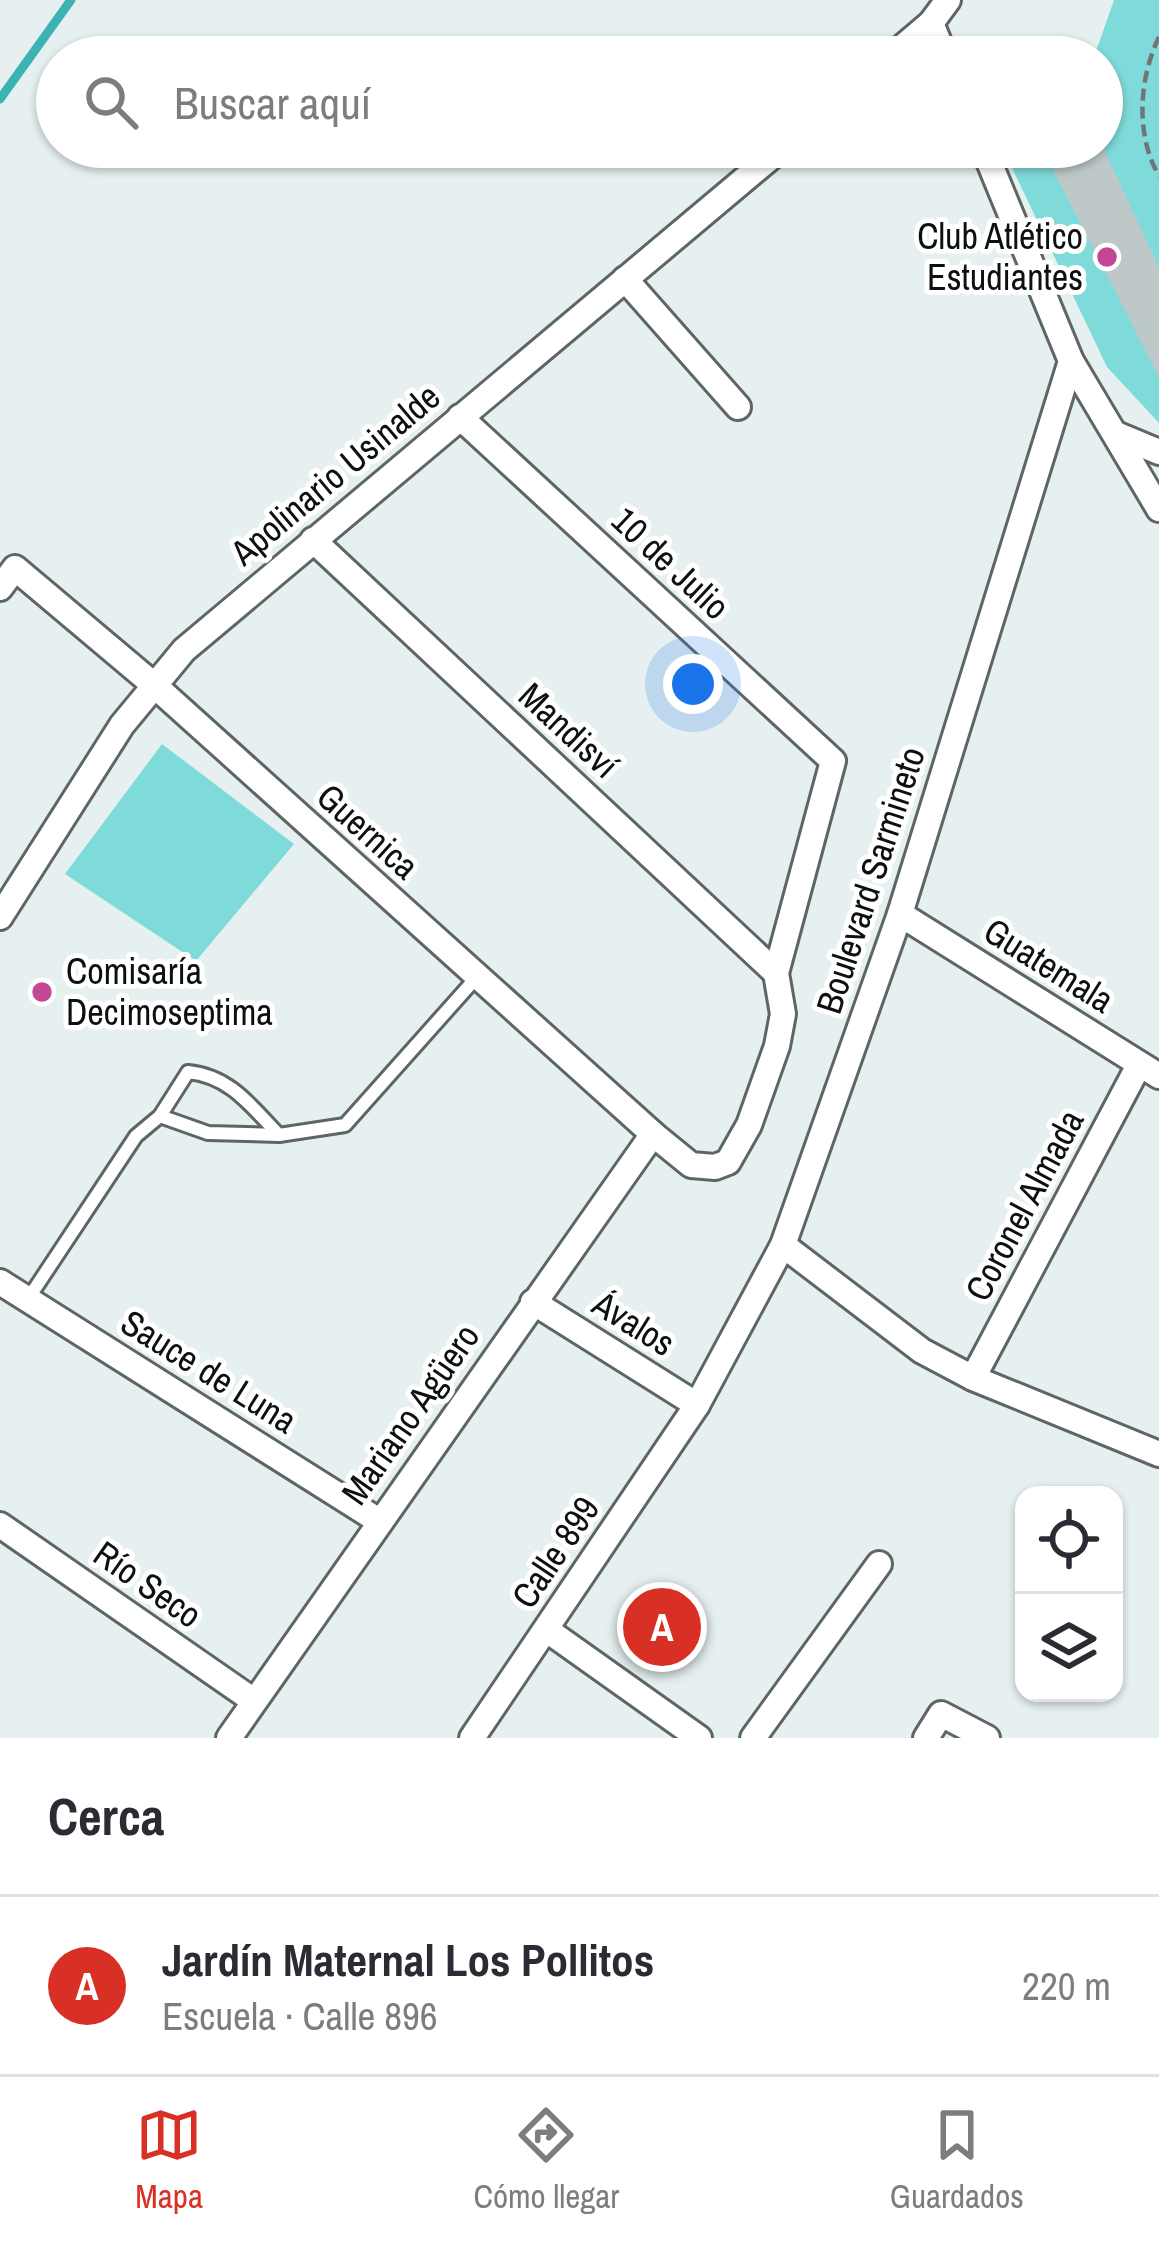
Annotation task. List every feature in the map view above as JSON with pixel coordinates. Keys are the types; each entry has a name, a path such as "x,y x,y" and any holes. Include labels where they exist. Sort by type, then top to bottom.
{"street":[{"path":"916,36 948,0"},
{"path":"931,23 936,36"},
{"name":"Apolinario Usinalde","path":"0,917 122,724 184,650 758,168"},
{"path":"991,168 1071,361 1159,509"},
{"path":"625,279 738,406"},
{"name":"Boulevard Sarmineto","path":"697,1405 783,1245 900,914 1071,361"},
{"name":"10 de Julio","path":"460,417 833,761 776,973"},
{"path":"1116,434 1159,452"},
{"name":"Mandisví","path":"313,540 776,973"},
{"name":"Guernica","path":"0,588 14,568 154,686 691,1165 715,1167 728,1162 749,1125 777,1046 783,1014 776,973"},
{"name":"Guatemala","path":"900,914 1149,1070"},
{"name":"Coronel Almada","path":"974,1378 1149,1070"},
{"name":"Mariano Agüero","path":"230,1738 653,1134"},
{"path":"783,1245 922,1352 1159,1454"},
{"name":"Sauce de Luna","path":"0,1282 379,1521"},
{"name":"Ávalos","path":"532,1302 697,1405"},
{"name":"Calle 899","path":"472,1738 697,1405"},
{"name":"Río Seco","path":"0,1526 254,1701"},
{"path":"753,1738 879,1564"},
{"path":"547,1630 699,1738"},
{"path":"926,1738 941,1714 987,1738"}],"lane":[{"path":"160,1116 208,1133 279,1136 345,1125 476,978"},
{"path":"28,1300 136,1136 160,1116 188,1072 213,1075 235,1089 279,1136"}],"path":[{"path":"1159,37 1148,60 1142,112 1152,164 1159,176"}],"shaded area":[{"name":"Club Atlético Estudiantes","path":"1114,0 1159,0 1159,423 1107,367 1012,168 1123,168 1123,36 1101,36"},
{"path":"162,744 294,844 196,961 65,874"}],"building":[{"path":"1052,168 1113,168 1159,268 1159,377"}],"waterway":[{"path":"45,36 71,0"},
{"path":"0,99 36,49"}],"place":[{"name":"Club Atlético Estudiantes","path":"1107,257"},
{"name":"Comisaría Decimoseptima","path":"42,992"},
{"name":"Jardín Maternal Los Pollitos","path":"662,1627"}]}
